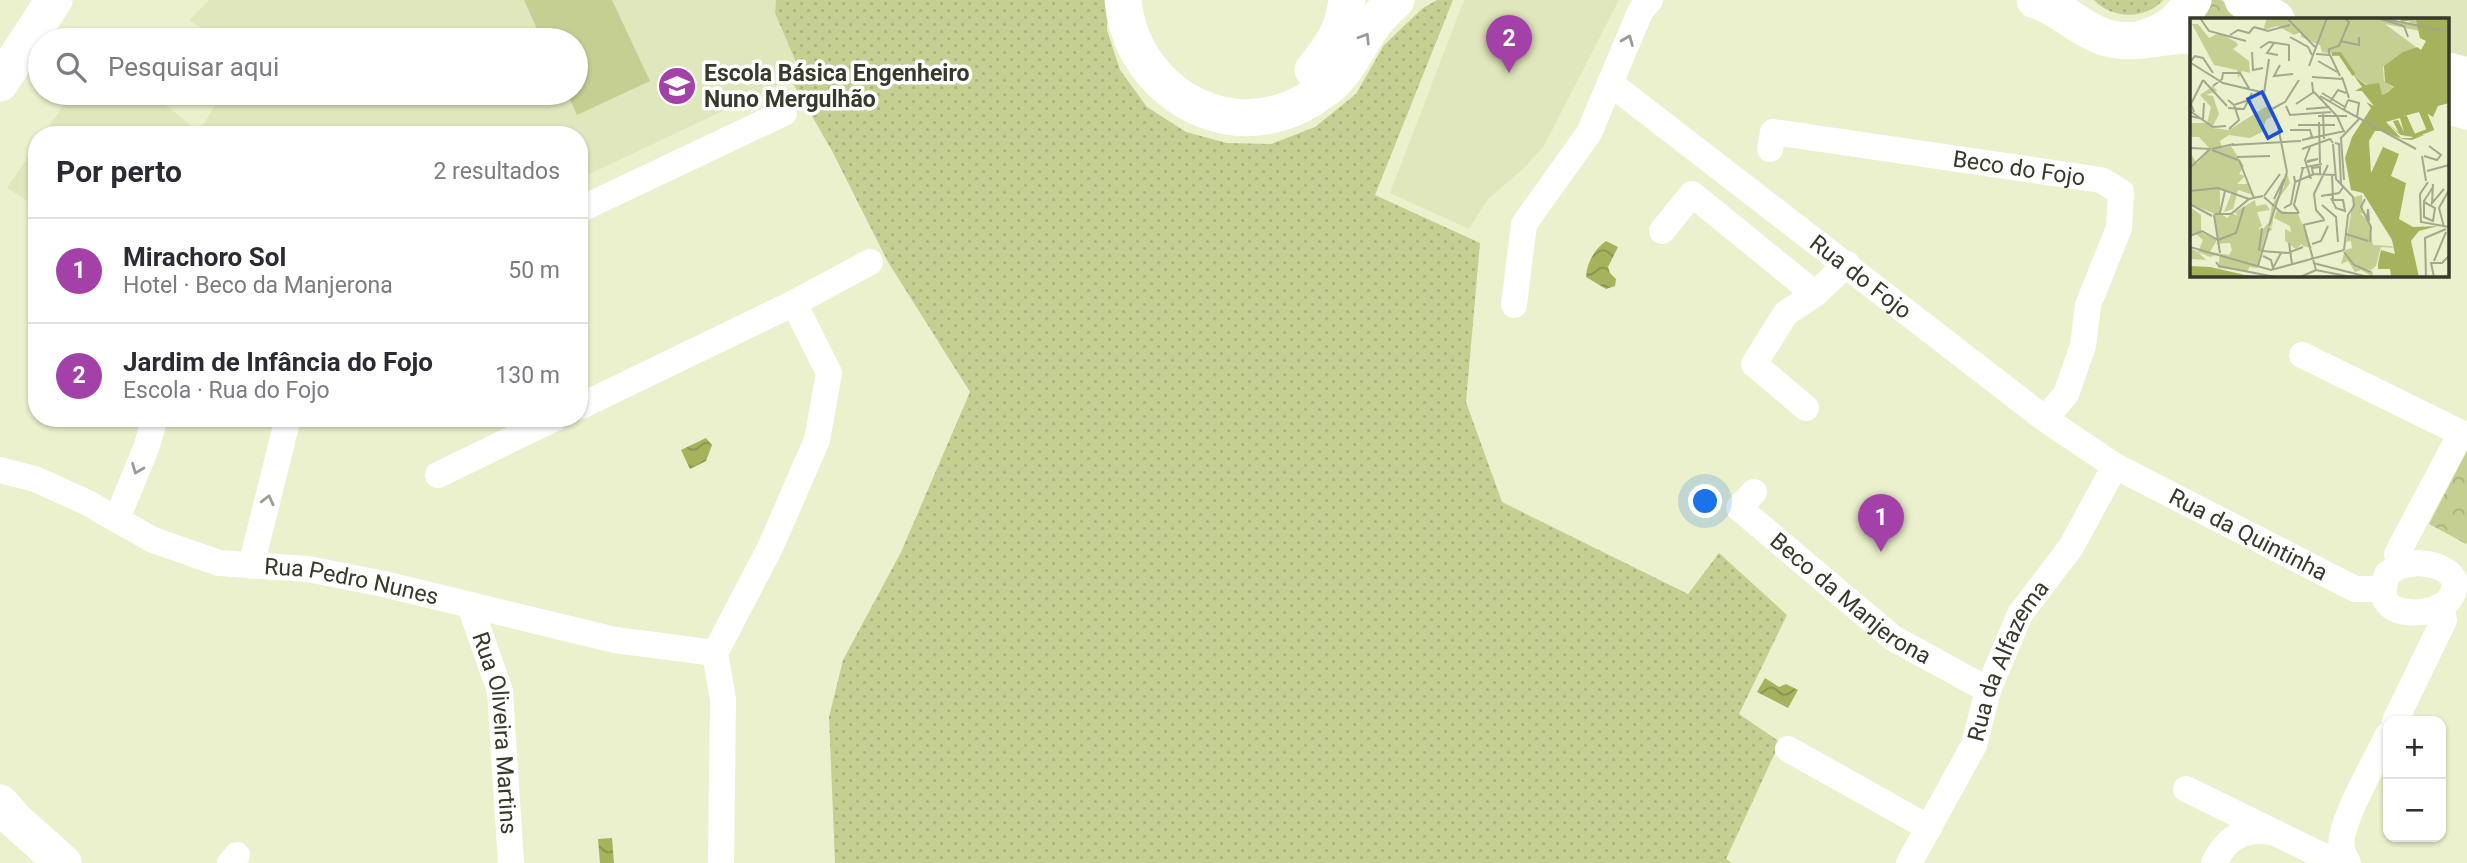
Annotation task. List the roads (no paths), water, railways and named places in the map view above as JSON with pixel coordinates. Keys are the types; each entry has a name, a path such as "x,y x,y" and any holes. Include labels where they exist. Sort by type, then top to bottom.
{"main road":[{"path":"36,28 54,0"},
{"path":"1123,0 1126,23 1133,43 1144,64 1159,82 1212,112 1254,117 1279,113 1302,104 1325,90 1351,59 1374,22 1396,0"},
{"path":"1144,0 1149,26 1160,50 1178,69 1200,83 1224,93 1249,96 1276,92 1310,74 1334,45 1345,18 1347,0"},
{"path":"2035,0 2046,3 2093,33 2106,38 2133,41 2190,35"},
{"path":"2062,0 2073,17 2093,33"},
{"path":"2133,41 2161,33 2182,17 2193,0"},
{"path":"2243,0 2274,18"},
{"path":"0,83 28,40"},
{"path":"2450,72 2467,76"},
{"path":"2450,106 2467,111"},
{"path":"0,803 49,859"}],"street":[{"path":"1514,305 1524,224 1589,133 1641,10 1650,0"},
{"name":"Rua do Fojo","path":"1611,83 2045,419 2115,466"},
{"path":"588,206 784,113"},
{"name":"Beco do Fojo","path":"1770,149 1773,132 2101,180 2121,192 2119,228 2088,305 2083,346 2066,394 2045,419"},
{"path":"1662,231 1692,194 1815,294"},
{"path":"588,403 794,303 870,262"},
{"path":"1806,408 1754,364 1786,313 1815,294 1847,264"},
{"path":"721,863 723,698 715,653 770,548 817,440 830,373 794,303"},
{"path":"2302,355 2461,433 2397,554 2400,566"},
{"path":"117,519 152,427"},
{"path":"251,566 287,427"},
{"path":"438,475 537,427"},
{"name":"Rua da Quintinha","path":"2115,466 2355,589 2383,589"},
{"name":"Rua da Alfazema","path":"1909,863 1974,745 1988,690 2020,614 2071,547 2115,466"},
{"name":"Rua Pedro Nunes","path":"0,470 35,479 86,502 153,540 219,563 308,569 384,584 615,640 715,653"},
{"name":"Beco da Manjerona","path":"1754,492 1740,508 1831,586 1893,638 1988,690"},
{"path":"2432,564 2461,579 2445,604 2427,611 2398,610 2386,602 2383,589 2388,574 2400,566 2432,564"},
{"name":"Rua Oliveira Martins","path":"470,606 500,691 511,863"},
{"path":"2397,716 2444,620 2440,606"},
{"path":"2214,863 2237,835 2254,830 2288,839 2319,841 2338,829 2383,745"},
{"path":"1788,749 1929,828"},
{"path":"2186,789 2337,863"},
{"path":"2348,863 2342,853 2342,836 2354,803"}],"water":[{"path":"1606,241 1618,247 1608,267 1616,279 1615,286 1606,289 1586,277 1592,257"},
{"path":"706,438 712,445 706,461 690,469 681,450"},
{"path":"1765,678 1779,687 1786,684 1798,690 1788,708 1757,692"},
{"path":"612,838 614,863 600,863 598,839"}],"place":[{"name":"Jardim de Infância do Fojo","path":"1509,73"},
{"name":"Escola Básica Engenheiro Nuno Mergulhão","path":"677,86"},
{"name":"Mirachoro Sol","path":"1881,552"}]}
